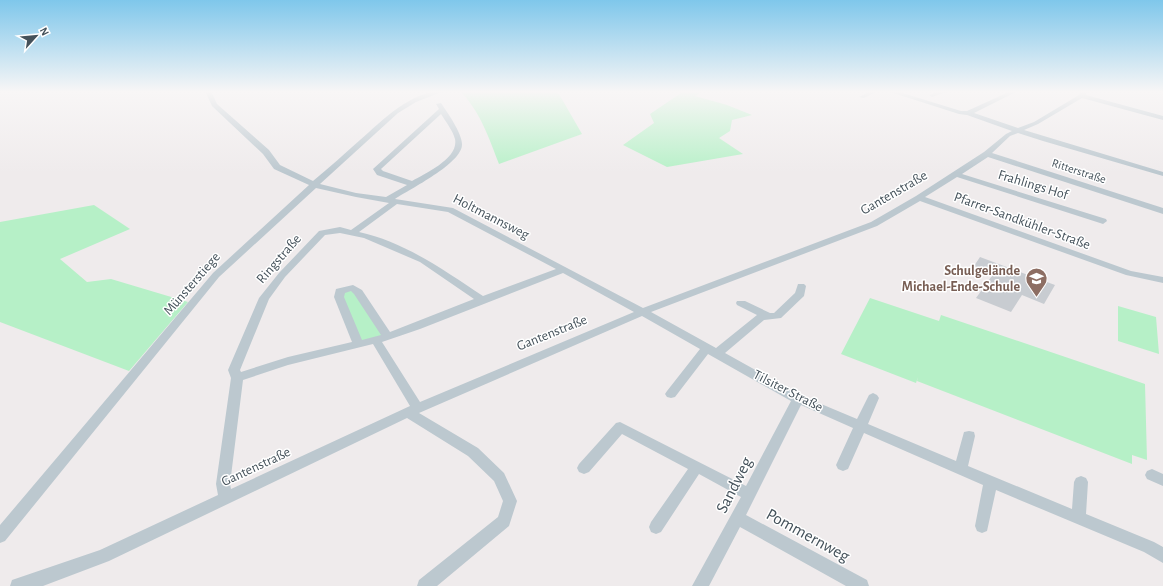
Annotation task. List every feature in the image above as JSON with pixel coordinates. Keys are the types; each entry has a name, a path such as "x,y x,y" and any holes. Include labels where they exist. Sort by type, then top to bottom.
{"street":[{"name":"Holtmannsweg","path":"229,118 266,152 277,167 291,175 315,185 356,196 450,210 642,312"},
{"name":"Münsterstiege","path":"0,536 216,275 389,118"},
{"path":"413,184 380,173 376,169 429,118"},
{"path":"352,233 413,184 447,163 458,150 458,138 447,118"},
{"path":"983,118 1163,174"},
{"name":"Gantenstraße","path":"18,586 48,577 104,556 412,410 513,366 642,312 874,224 919,198 987,154 1008,135 1044,118"},
{"name":"Ritterstraße","path":"987,154 1163,211"},
{"name":"Frahlings Hof","path":"955,174 1103,221"},
{"name":"Pfarrer-Sandkühler-Straße","path":"919,198 1116,268 1140,276 1163,280"},
{"name":"Ringstraße","path":"226,498 223,484 237,378 234,370 264,298 282,275 322,233 340,230 367,236 424,260 482,300"},
{"path":"237,378 257,369 381,338 562,270"},
{"path":"671,394 712,351 761,317 777,316 800,294 801,286"},
{"path":"358,344 339,297 340,291 353,288 358,292 381,338 412,410 473,452 499,477 510,501 504,521 425,586"},
{"path":"741,303 768,316"},
{"name":"Tilsiter Straße","path":"642,312 798,399 990,482 1150,547 1163,556"},
{"path":"843,465 872,398"},
{"name":"Sandweg","path":"700,586 737,518 798,399"},
{"path":"584,468 620,427 749,494"},
{"path":"962,469 969,436"},
{"path":"656,527 697,466"},
{"path":"982,526 990,482"},
{"path":"1078,518 1081,482"},
{"name":"Pommernweg","path":"737,518 861,586"}],"green space":[{"path":"479,118 573,118 582,134 499,164 488,135"},
{"path":"652,118 739,118 732,120 730,131 719,138 743,154 667,167 623,145 654,123"},
{"path":"94,205 130,229 60,259 87,282 111,279 188,302 129,371 0,322 0,222"},
{"path":"352,289 384,335 360,342 341,297 342,292"},
{"path":"870,298 939,321 941,315 1145,384 1147,460 1132,455 1132,464 917,381 918,377 916,383 841,354"},
{"path":"1118,306 1156,317 1159,354 1118,341"}],"building":[{"path":"980,257 1055,285 1044,304 1022,295 1011,312 976,298 994,273 974,266"}],"place":[{"name":"Schulgelände Michael-Ende-Schule","path":"1036,298"}]}
